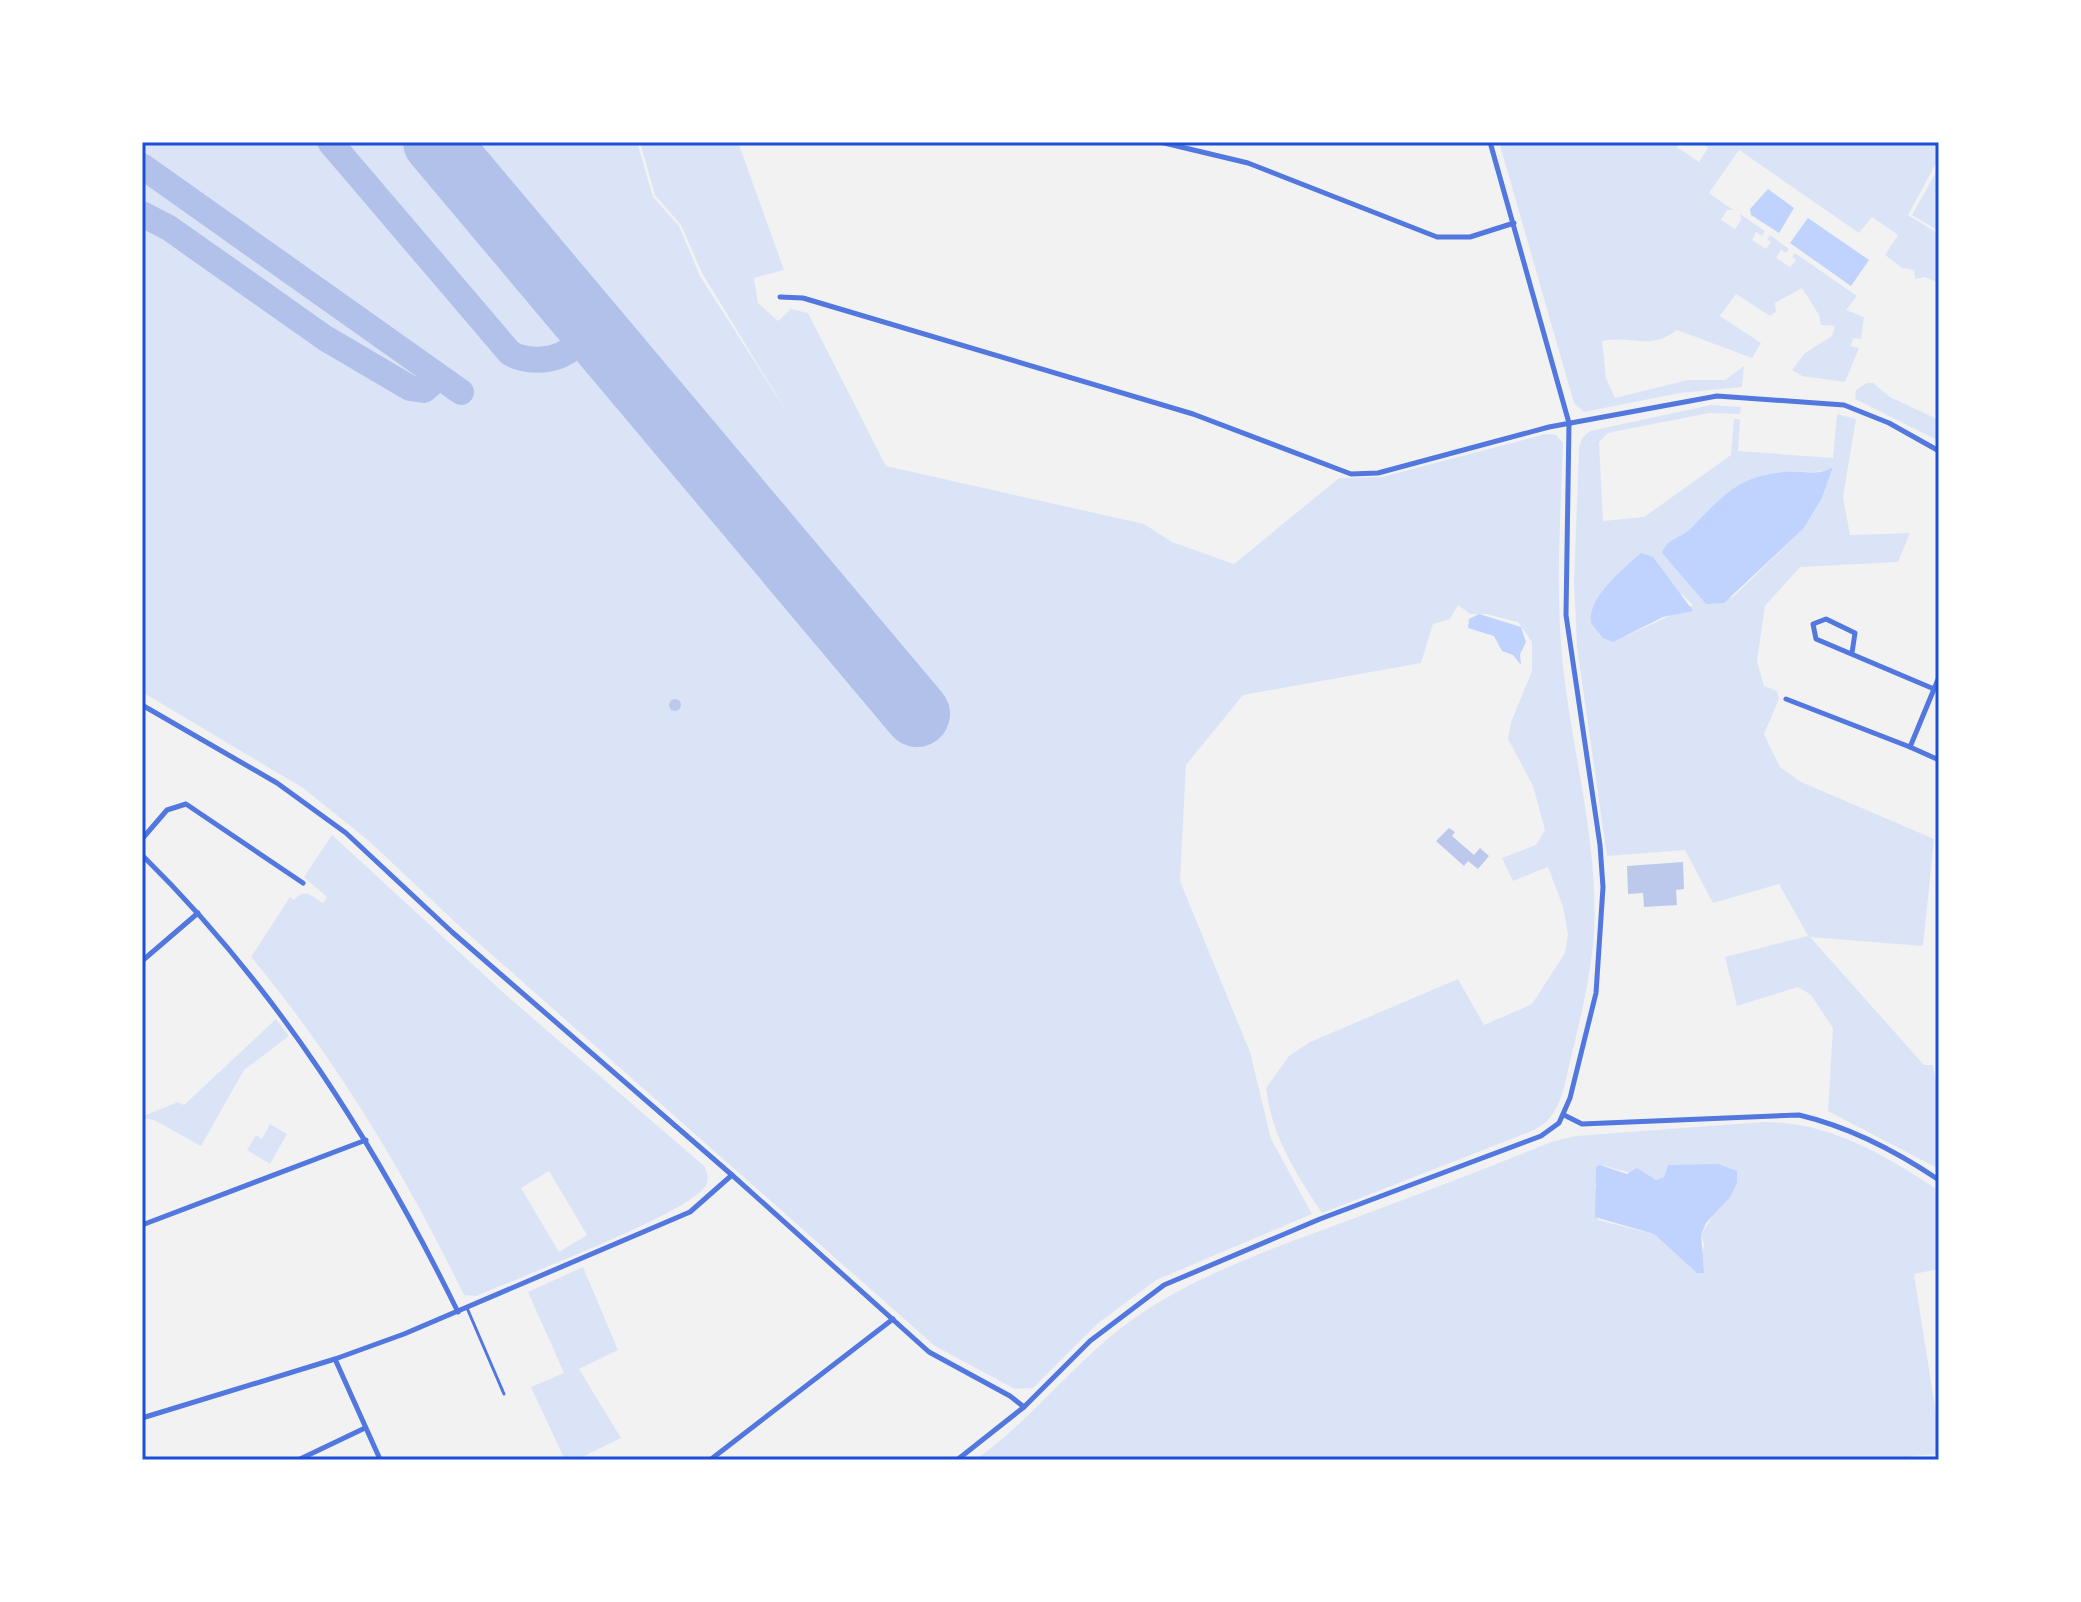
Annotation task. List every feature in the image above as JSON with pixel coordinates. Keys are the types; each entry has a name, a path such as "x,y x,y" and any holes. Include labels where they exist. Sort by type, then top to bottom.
{"street":[{"path":"1160,142 1248,163 1437,237 1470,237 1514,223"},
{"path":"957,1460 1024,1407 1090,1341 1164,1285 1320,1219 1541,1136 1564,1115 1596,993 1603,902 1600,845 1566,615 1569,423 1490,142"},
{"path":"780,297 811,300 1193,414 1351,474 1378,473 1569,423 1717,396 1824,403 1874,417 1939,451"},
{"path":"1852,653 1855,633 1826,619 1813,624 1811,629 1816,639 1934,689"},
{"path":"1910,747 1939,677"},
{"path":"1786,699 1939,760"},
{"path":"142,705 277,783 346,833 483,960 941,1361 1010,1396 1024,1407"},
{"path":"142,839 167,810 186,804 303,883"},
{"path":"142,855 198,913 288,1022 366,1140 413,1219 458,1312"},
{"path":"142,961 198,913"},
{"path":"1564,1115 1582,1124 1799,1115 1832,1123 1880,1145 1939,1180"},
{"path":"142,1225 366,1140"},
{"path":"142,1418 335,1359 458,1312 690,1212 732,1175"},
{"path":"710,1460 893,1319"},
{"path":"335,1359 379,1457"},
{"path":"298,1460 365,1428"}],"lane":[{"path":"467,1308 504,1394"}],"shaded area":[{"path":"142,142 637,142 653,197 679,226 700,276 788,414 702,273 681,225 655,195 640,142 738,142 784,270 754,278 758,303 778,321 791,309 808,313 886,466 1144,524 1172,542 1234,564 1339,478 1382,477 1546,434 1556,435 1563,443 1559,568 1561,643 1588,824 1594,933 1585,996 1564,1089 1551,1117 1534,1130 1322,1213 1286,1154 1269,1106 1266,1088 1289,1056 1310,1042 1458,979 1484,1025 1532,1004 1565,953 1568,934 1563,907 1548,867 1513,881 1502,858 1536,845 1545,830 1533,786 1508,739 1511,722 1532,671 1532,642 1518,622 1486,614 1470,614 1458,605 1450,619 1433,624 1421,663 1243,695 1186,765 1180,881 1250,1052 1271,1139 1312,1214 1156,1280 1097,1324 1033,1388 1015,1389 935,1346 456,923 369,841 303,788 142,692"},
{"path":"1499,142 1680,142 1677,147 1699,162 1708,148 1700,142 1939,142 1939,158 1908,215 1939,234 1939,283 1925,277 1915,279 1914,270 1902,268 1885,255 1898,235 1872,217 1859,233 1739,150 1709,193 1733,210 1727,210 1721,220 1735,229 1741,220 1740,214 1765,231 1762,236 1756,232 1752,240 1766,249 1771,242 1767,239 1770,235 1789,249 1786,253 1781,250 1776,258 1790,267 1796,260 1792,257 1795,253 1857,296 1846,310 1864,317 1861,339 1853,338 1851,346 1859,348 1845,382 1802,376 1792,370 1805,353 1832,336 1835,326 1821,325 1819,315 1802,288 1775,303 1776,312 1770,316 1736,294 1720,316 1761,343 1752,358 1677,330 1658,340 1602,341 1606,378 1615,398 1688,380 1725,380 1744,366 1742,387 1680,393 1584,412 1574,403"},
{"path":"1939,167 1939,231 1912,215"},
{"path":"1873,383 1890,397 1939,420 1939,441 1855,399 1856,390"},
{"path":"1711,405 1741,407 1740,414 1709,413 1608,433 1599,442 1603,521 1644,517 1731,455 1734,419 1740,419 1738,451 1833,458 1837,414 1856,419 1843,497 1850,535 1910,533 1898,562 1800,567 1765,606 1757,661 1764,686 1777,691 1779,699 1764,734 1780,767 1801,782 1934,839 1923,946 1810,937 1924,1065 1933,1065 1939,1102 1939,1169 1828,1111 1833,1028 1811,995 1798,987 1737,1006 1725,957 1808,936 1779,884 1713,903 1685,850 1607,856 1577,647 1574,582 1579,448 1582,438 1590,431","holes":["1833,468 1822,498 1804,528 1733,597 1706,603 1662,553 1721,500 1754,479 1768,474","1682,594 1693,605 1626,636 1600,635 1596,626"]},
{"path":"332,835 506,995 704,1166 708,1177 704,1188 690,1200 634,1229 477,1296 464,1295 368,1119 312,1036 251,957 290,897 294,900 305,893 323,903 327,897 304,877","holes":["549,1171 587,1235 559,1252 521,1188"]},
{"path":"276,1019 289,1036 244,1070 201,1146 154,1120 142,1118 142,1112 146,1115 178,1102 184,1105"},
{"path":"1763,1122 1787,1123 1810,1127 1854,1142 1935,1188 1939,1216 1939,1269 1914,1274 1939,1433 1939,1454 1910,1456 1910,1460 975,1460 1117,1331 1187,1286 1265,1252 1554,1141 1576,1136","holes":["1601,1165 1656,1180 1664,1177 1715,1212 1701,1235 1704,1245 1697,1273 1654,1234 1598,1220 1595,1184"]},
{"path":"270,1124 287,1134 270,1164 247,1150 256,1135 262,1139"},
{"path":"583,1267 618,1350 579,1369 621,1438 576,1460 565,1460 531,1387 564,1373 528,1292"}],"water":[{"path":"1768,189 1794,208 1779,233 1751,215 1750,209"},
{"path":"1808,218 1869,260 1851,286 1790,243"},
{"path":"1833,467 1822,498 1804,528 1724,603 1706,604 1662,553 1670,541 1686,532 1720,499 1741,484 1767,474 1815,472"},
{"path":"1641,553 1653,557 1693,611 1663,617 1613,642 1603,638 1591,623 1591,613 1600,594"},
{"path":"1479,614 1521,627 1526,642 1520,654 1521,665 1513,655 1502,651 1494,636 1468,628 1469,619"},
{"path":"1718,1164 1737,1171 1737,1183 1730,1197 1706,1223 1701,1235 1704,1273 1697,1273 1654,1234 1595,1217 1596,1167 1600,1165 1627,1174 1637,1168 1656,1180 1664,1177 1668,1165"}],"building":[{"path":"675,699 681,705 675,711 669,705"},
{"path":"1449,828 1455,832 1452,836 1474,855 1480,848 1489,856 1478,869 1468,861 1464,866 1436,841"},
{"path":"1683,862 1684,889 1676,890 1677,905 1644,907 1643,893 1628,894 1627,866"}],"taxiway":[{"path":"330,142 510,353 535,360 562,355 579,339 582,327 580,313"},
{"path":"142,166 461,392"},
{"path":"142,214 169,228 325,338 410,388 424,390 439,377"}],"runway":[{"path":"436,142 917,714"}]}
